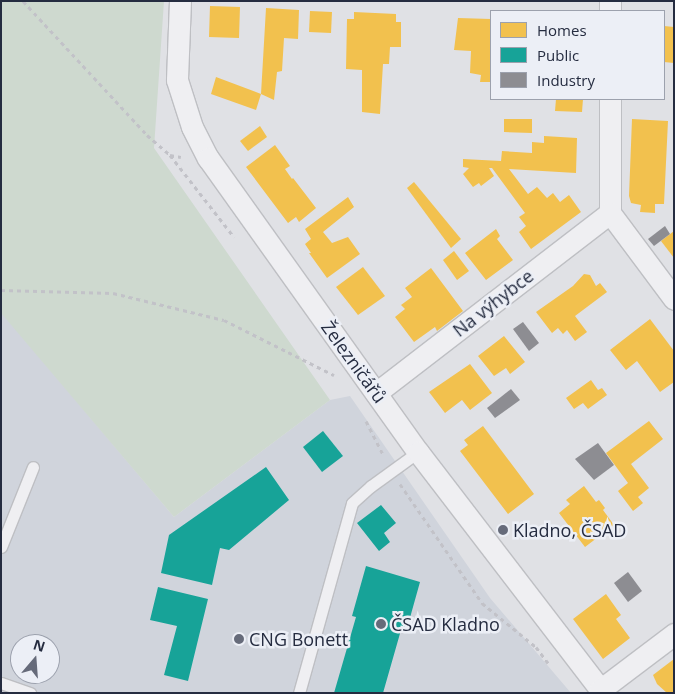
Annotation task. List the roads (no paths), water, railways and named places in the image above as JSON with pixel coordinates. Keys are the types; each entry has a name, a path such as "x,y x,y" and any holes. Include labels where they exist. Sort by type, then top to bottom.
{"street":[{"name":"Železničářů","path":"180,1 177,80 192,127 211,163 418,452 601,691"},
{"path":"610,100 610,213 674,300"},
{"name":"Na výhybce","path":"376,392 610,213"},
{"path":"601,691 674,634"}],"lane":[{"path":"299,693 352,503 418,452"},
{"path":"1,547 33,467"},
{"path":"1,683 30,693"}],"place":[{"name":"Kladno, ČSAD","path":"503,530"},
{"name":"ČSAD Kladno","path":"381,624"},
{"name":"CNG Bonett","path":"239,639"}]}
